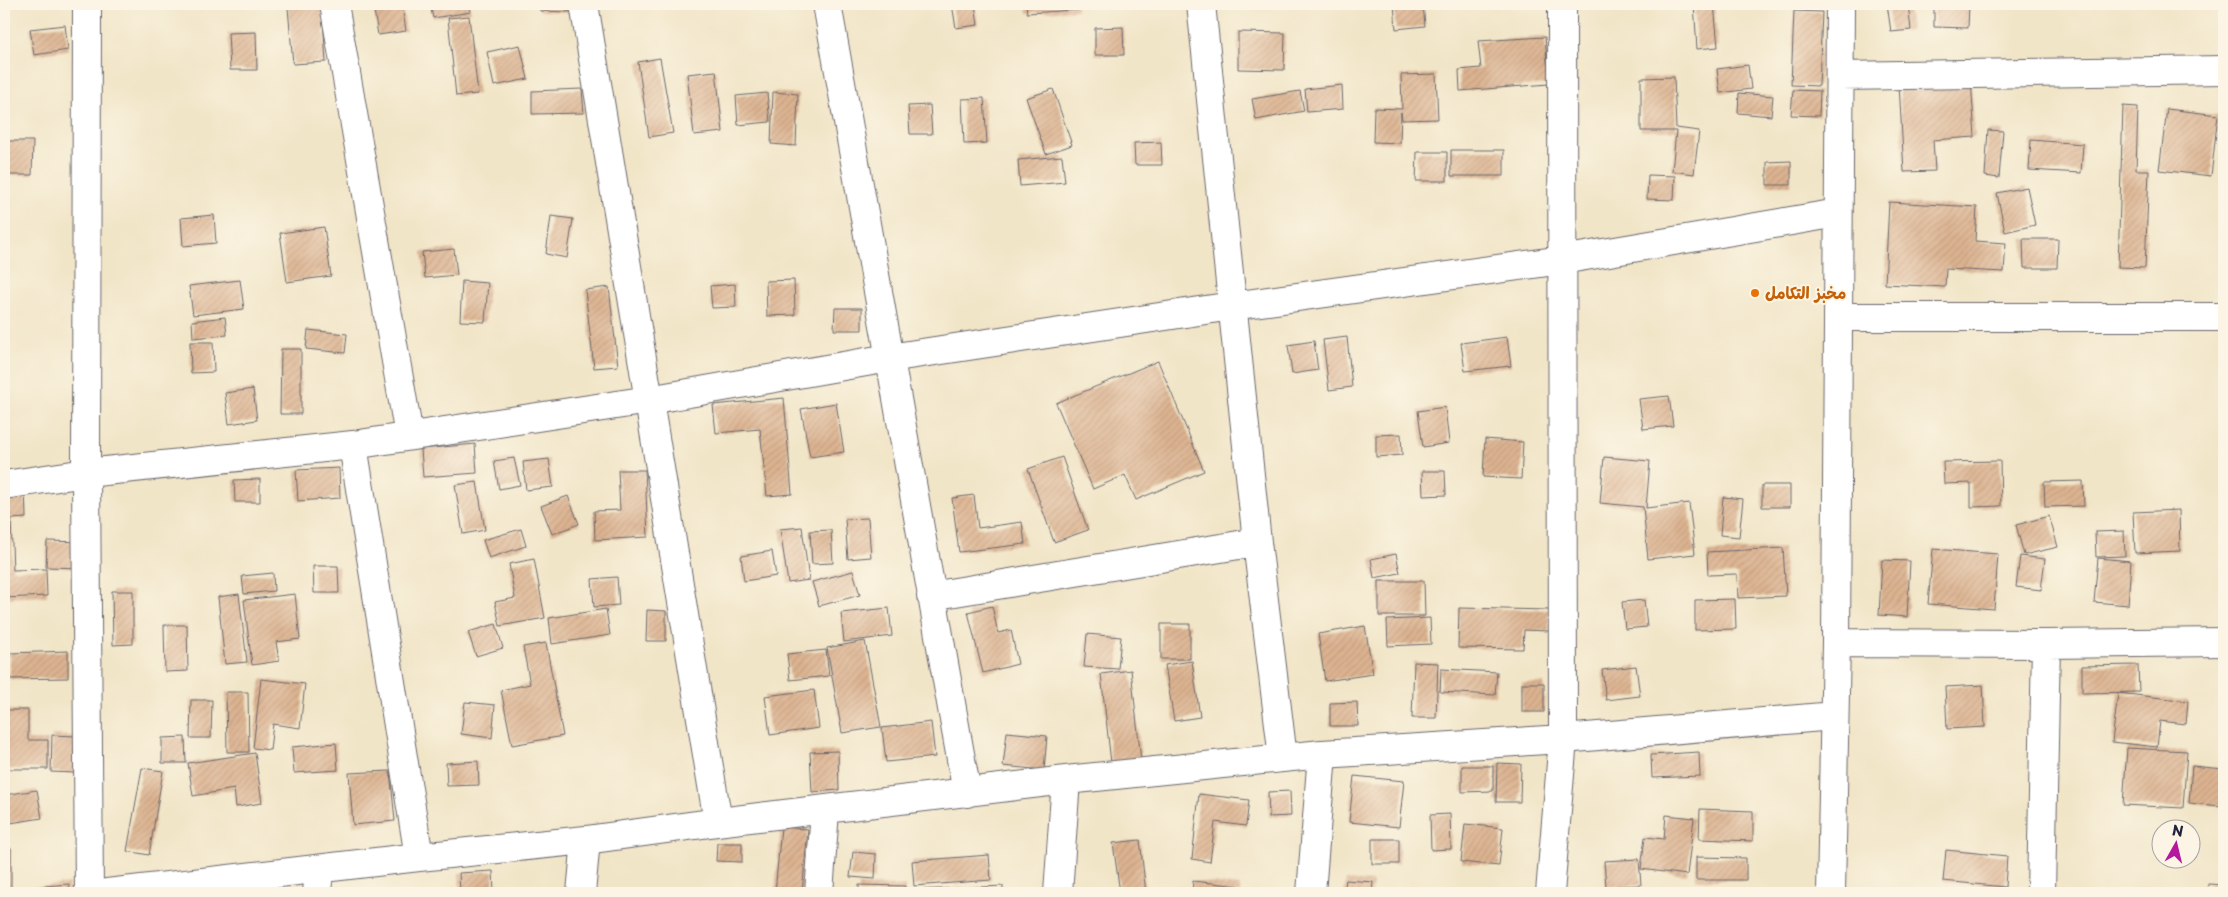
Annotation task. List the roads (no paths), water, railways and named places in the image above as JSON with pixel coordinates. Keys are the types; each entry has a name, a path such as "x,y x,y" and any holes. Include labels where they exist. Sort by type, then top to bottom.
{"street":[{"path":"87,4 86,473 89,893"},
{"path":"334,4 409,436"},
{"path":"584,4 718,822"},
{"path":"826,4 967,793"},
{"path":"1201,4 1256,542 1283,758"},
{"path":"1550,893 1562,739 1562,4"},
{"path":"1831,893 1836,643 1840,4"},
{"path":"1840,76 2224,70"},
{"path":"4,485 86,473 353,445 649,400 889,358 1232,306 1562,260 1838,213"},
{"path":"1838,317 2224,317"},
{"path":"353,445 419,857"},
{"path":"931,596 1256,542"},
{"path":"1836,643 2046,644 2224,642"},
{"path":"2041,893 2046,644"},
{"path":"107,893 318,882 419,857 586,840 1066,780 1322,754 1562,739 1834,716"},
{"path":"1311,893 1322,754"},
{"path":"1058,893 1066,780"},
{"path":"819,893 824,811"},
{"path":"581,893 586,840"}],"place":[{"name":"مخبز التكامل","path":"1755,293"}]}
